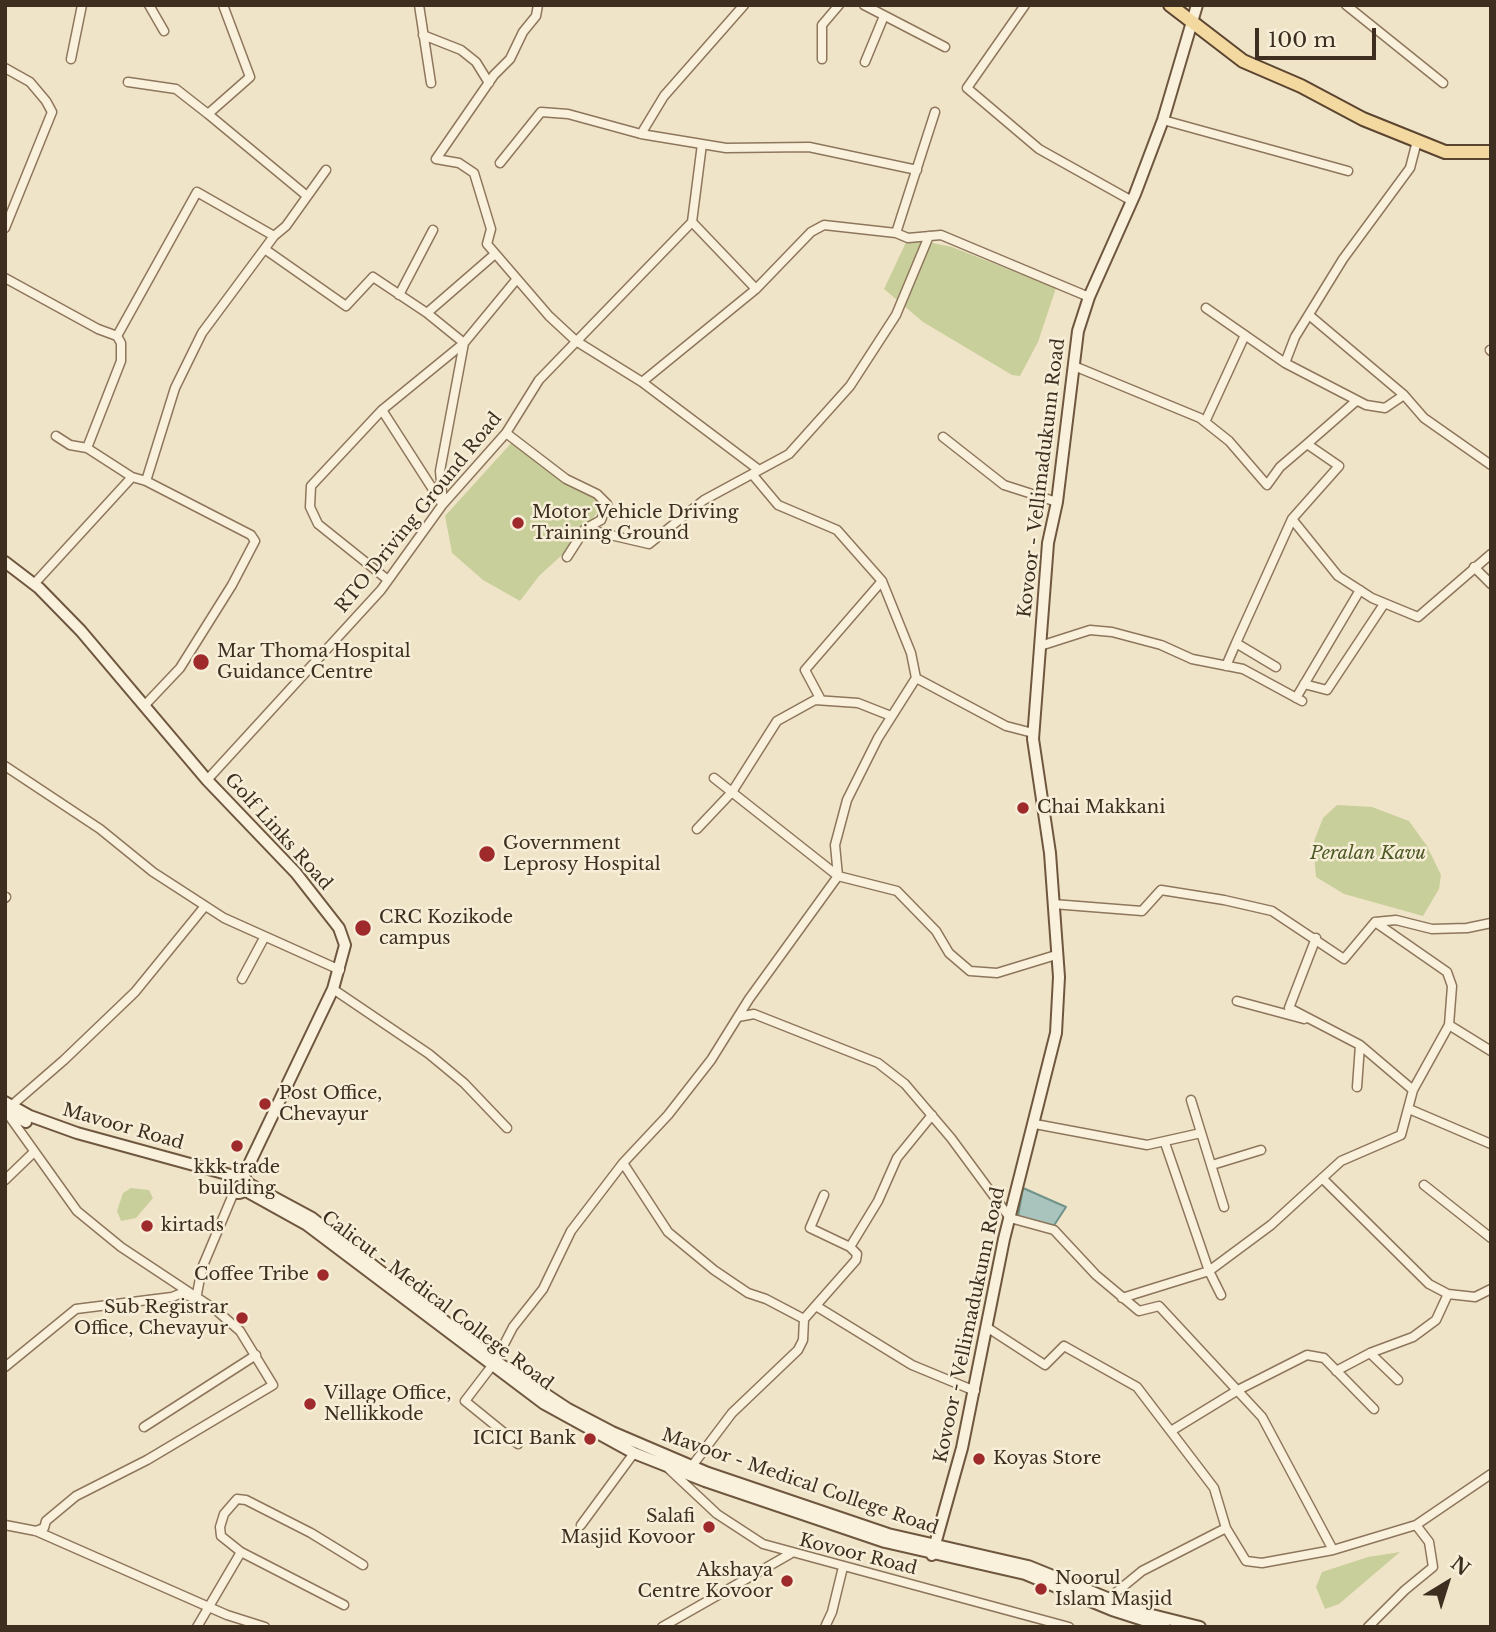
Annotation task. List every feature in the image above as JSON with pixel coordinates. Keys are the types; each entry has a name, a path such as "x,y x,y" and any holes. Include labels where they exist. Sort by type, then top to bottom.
{"main road":[{"path":"1170,5 1224,48 1265,72 1301,86 1363,120 1445,152 1491,152"},
{"name":"Kovoor - Vellimadukunn Road","path":"933,1551 975,1391 1010,1219 1056,1033 1059,977 1054,904 1033,733 1048,543 1057,502 1078,331 1089,297 1132,201 1163,120 1197,5"},
{"name":"Golf Links Road","path":"5,562 34,584 81,631 207,780 296,873 339,928 345,945 333,989 238,1183"},
{"name":"Mavoor Road","path":"7,1109 238,1183"},
{"name":"Mavoor - Medical College Road","path":"238,1183 312,1218 494,1364 657,1458 692,1466 933,1551 975,1560 1028,1566 1144,1613 1200,1627"},
{"name":"Calicut - Medical College Road","path":"494,1364 564,1417 634,1452 886,1542 933,1551"},
{"path":"975,1560 1025,1574 1132,1617 1165,1627"}],"street":[{"path":"71,59 82,5"},
{"path":"149,5 164,31"},
{"path":"208,114 250,78 223,5"},
{"path":"419,5 430,83"},
{"path":"518,1444 465,1401 494,1364 513,1327 543,1289 572,1231 623,1163 687,1092 838,876 835,845 847,800 891,716 916,678 911,653 882,581 837,530 778,505 755,472 642,383 576,341 516,280 487,244 491,229 474,173 459,163 436,159 489,83 510,59 523,32 536,16 538,5"},
{"path":"641,134 664,96 744,5"},
{"path":"822,59 822,25 839,5"},
{"path":"864,5 945,47"},
{"path":"1025,5 967,88 1039,149 1132,201"},
{"path":"1346,5 1443,83"},
{"path":"866,62 884,16"},
{"path":"424,35 461,50 476,62 489,83"},
{"path":"5,68 30,82 52,112 5,228"},
{"path":"128,82 176,89 307,196"},
{"path":"500,163 541,112 568,114 641,134 726,148 809,147 917,170"},
{"path":"896,233 935,112"},
{"path":"1163,120 1348,171"},
{"path":"1286,363 1308,314 1343,260 1410,169 1417,141"},
{"path":"702,144 692,222 756,289"},
{"path":"146,481 175,387 202,333 326,170"},
{"path":"117,336 197,192 274,236"},
{"name":"RTO Driving Ground Road","path":"207,780 388,580 443,505 506,433 539,380 692,222"},
{"path":"642,383 756,289 811,232 824,225 896,233 908,238 941,235 1089,297"},
{"path":"399,295 433,230"},
{"path":"585,529 649,544 704,500 789,454 850,386 895,315 929,236"},
{"path":"266,250 346,306 373,277 427,313 464,343"},
{"path":"427,313 495,254"},
{"path":"5,278 98,329 117,336 121,343 121,361 87,448"},
{"path":"388,580 318,524 310,508 311,486 382,410 464,343 516,280"},
{"path":"1206,308 1286,363 1355,402 1385,408 1404,395"},
{"path":"1308,314 1404,395 1424,418 1491,465"},
{"path":"1205,422 1245,335"},
{"path":"443,505 440,471 464,343"},
{"path":"1074,366 1143,393 1205,422 1229,441 1267,485 1280,467 1355,402"},
{"path":"382,410 443,505"},
{"path":"506,433 566,479 597,494 607,504 601,520 585,529 568,557"},
{"path":"56,436 70,445 87,448 132,477 146,481 251,535 255,541 232,585 180,668 145,705"},
{"path":"943,436 1004,485 1057,502"},
{"path":"1226,666 1292,519 1339,466 1307,444"},
{"path":"34,584 132,477"},
{"path":"1292,519 1338,576 1384,604 1418,617 1491,554"},
{"path":"1474,567 1491,584"},
{"path":"821,700 805,670 882,581"},
{"path":"1040,646 1090,630 1112,632 1161,645 1192,659 1244,669 1299,700 1304,684 1360,590"},
{"path":"1304,684 1327,690 1384,604"},
{"path":"1236,643 1276,667"},
{"path":"916,678 1006,726 1033,733"},
{"path":"697,829 732,792 777,721 815,700 858,703 891,716"},
{"path":"5,766 205,906 264,938 340,970"},
{"path":"714,778 838,876 897,891 936,931 948,953 970,971 997,973 1056,956"},
{"path":"1054,904 1143,911 1161,890 1179,891 1272,911 1344,959 1375,922 1396,920 1432,929 1467,929 1491,923"},
{"path":"196,1299 121,1247 77,1211 7,1109 64,1060 135,992 205,906"},
{"path":"1122,1298 1209,1271 1271,1225 1341,1161 1401,1135 1413,1090 1449,1025 1452,986 1447,972 1375,922"},
{"path":"242,979 264,938"},
{"path":"1316,939 1289,1008 1360,1045 1413,1090"},
{"path":"333,989 429,1054 507,1128"},
{"path":"1237,1001 1314,1022"},
{"path":"738,1017 754,1014 878,1063 905,1084 932,1115 1010,1219 1054,1230 1122,1298 1143,1312 1159,1306 1262,1417 1333,1550"},
{"path":"1449,1025 1491,1051"},
{"path":"1357,1087 1360,1045"},
{"path":"1191,1100 1224,1207"},
{"path":"1409,1110 1491,1144"},
{"path":"850,1247 878,1201 897,1158 932,1115"},
{"path":"1035,1124 1147,1145 1201,1133"},
{"path":"1165,1143 1209,1271 1221,1295"},
{"path":"1212,1165 1261,1150"},
{"path":"5,1180 34,1152"},
{"path":"623,1163 668,1232 714,1270 748,1293 766,1299 804,1319"},
{"path":"1322,1178 1429,1284 1448,1294 1475,1297 1491,1289"},
{"path":"196,1299 202,1268 238,1183"},
{"path":"1424,1185 1491,1237"},
{"path":"692,1466 732,1413 798,1350 803,1340 804,1319 856,1260 857,1254 850,1247 810,1228 824,1195"},
{"path":"5,1367 76,1309 172,1297 182,1293 216,1310 240,1331 273,1385 147,1460 76,1496 46,1521 44,1528 36,1531"},
{"path":"1336,1371 1370,1353 1413,1337 1436,1320 1448,1294"},
{"path":"816,1307 912,1365 975,1391"},
{"path":"988,1328 1045,1365 1064,1346 1137,1387 1214,1488 1226,1528 1246,1561 1262,1563 1333,1550 1416,1525 1491,1474"},
{"path":"1370,1353 1398,1380"},
{"path":"144,1427 256,1355"},
{"path":"1171,1431 1238,1390 1307,1355 1324,1358 1374,1409"},
{"path":"581,1525 634,1452"},
{"name":"Kovoor Road","path":"657,1458 717,1514 763,1544 790,1554 1069,1627"},
{"path":"344,1605 241,1552 221,1536 220,1527 224,1514 237,1499 246,1500 363,1565"},
{"path":"5,1525 36,1531 209,1606 265,1627"},
{"path":"1368,1627 1433,1567 1429,1542 1416,1525"},
{"path":"1108,1599 1142,1571 1226,1528"},
{"path":"197,1627 241,1552"},
{"path":"662,1627 790,1554"},
{"path":"825,1627 843,1567"}],"green space":[{"path":"908,238 952,247 1056,288 1038,342 1020,376 1012,375 923,322 884,289"},
{"name":"Motor Vehicle Driving Training Ground","path":"514,440 604,503 573,545 539,576 520,601 483,580 452,553 445,516"},
{"name":"Peralan Kavu","path":"1337,805 1372,807 1409,821 1427,846 1441,875 1439,889 1423,916 1344,894 1316,877 1313,844 1323,818"},
{"path":"131,1188 149,1190 153,1198 136,1218 121,1221 117,1211 123,1193"},
{"path":"1400,1552 1339,1604 1325,1609 1316,1587 1322,1572 1368,1557"}],"water":[{"path":"1023,1188 1066,1207 1051,1230 1017,1222"}],"place":[{"name":"Motor Vehicle Driving Training Ground","path":"518,523"},
{"name":"Mar Thoma Hospital Guidance Centre","path":"201,662"},
{"name":"Chai Makkani","path":"1023,808"},
{"name":"Government Leprosy Hospital","path":"487,854"},
{"name":"CRC Kozikode campus","path":"363,928"},
{"name":"Post Office, Chevayur","path":"265,1104"},
{"name":"kkk trade building","path":"237,1146"},
{"name":"kirtads","path":"147,1226"},
{"name":"Coffee Tribe","path":"323,1275"},
{"name":"Sub Registrar Office, Chevayur","path":"242,1318"},
{"name":"Village Office, Nellikkode","path":"310,1404"},
{"name":"ICICI Bank","path":"590,1439"},
{"name":"Koyas Store","path":"979,1459"},
{"name":"Salafi Masjid Kovoor","path":"709,1527"},
{"name":"Akshaya Centre Kovoor","path":"787,1581"},
{"name":"Noorul Islam Masjid","path":"1041,1589"}]}
